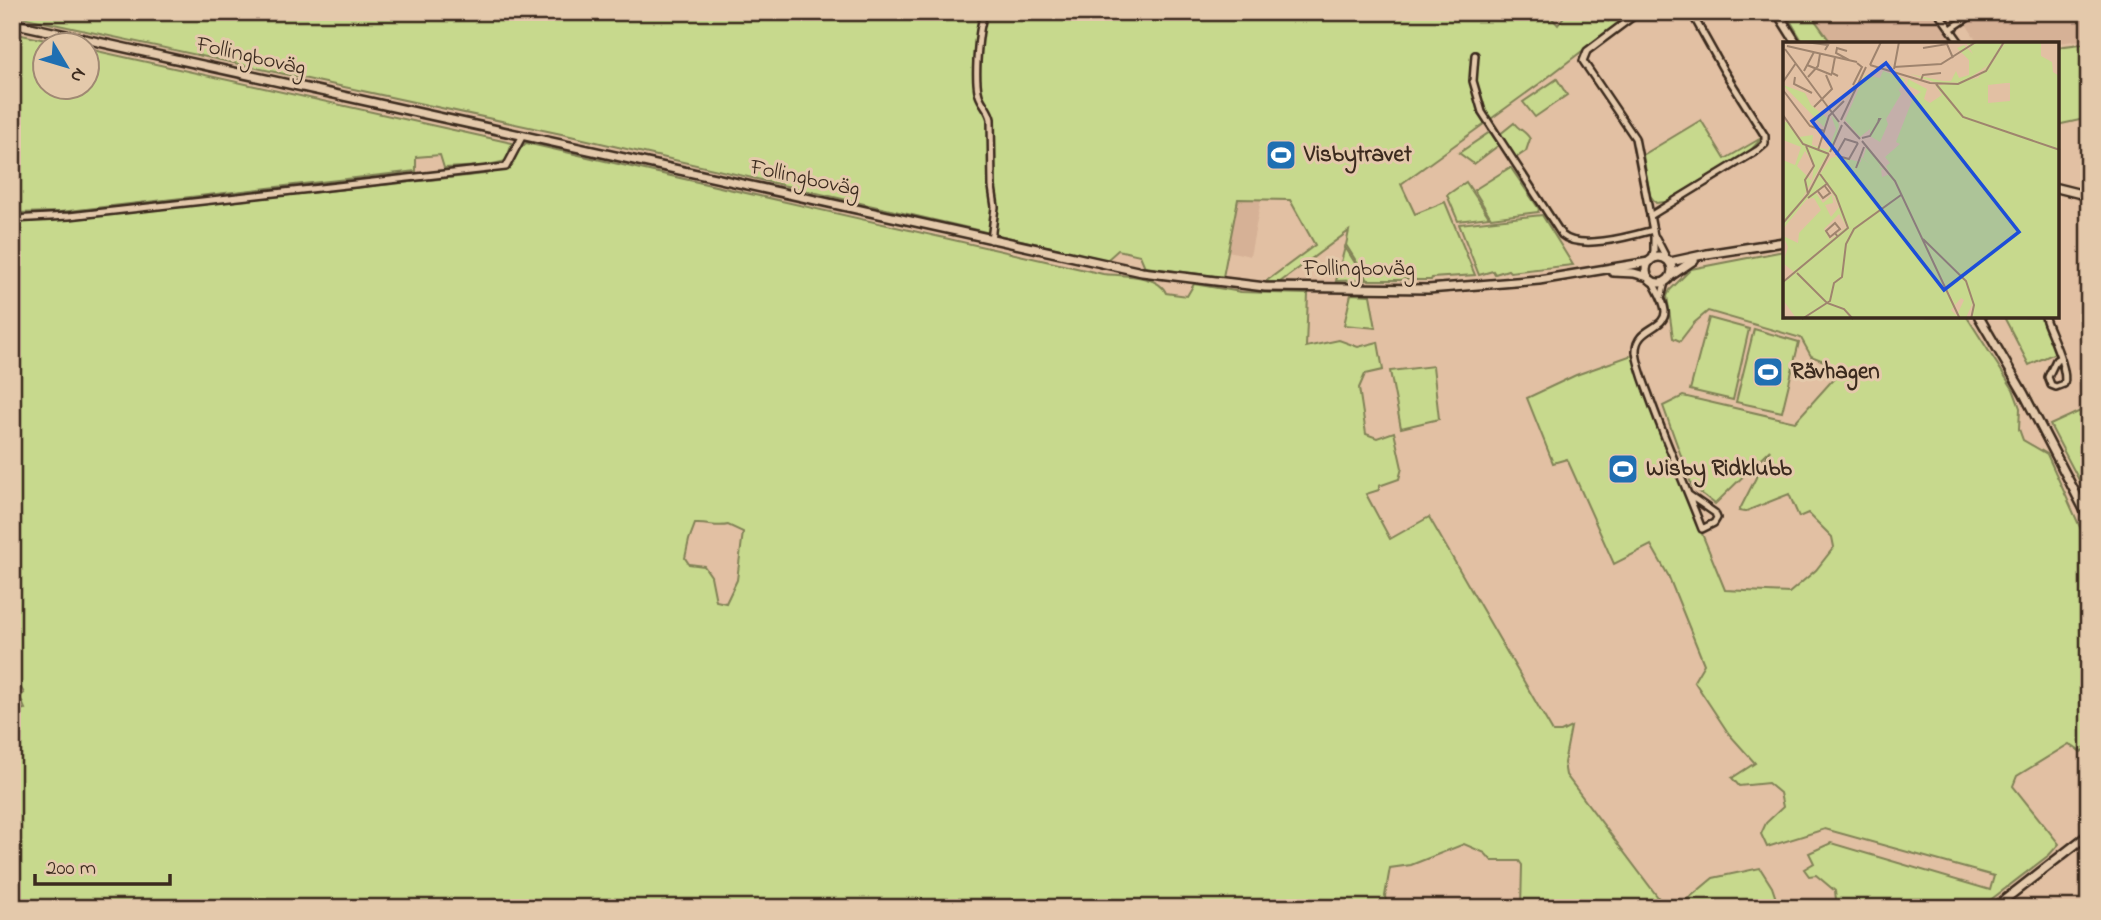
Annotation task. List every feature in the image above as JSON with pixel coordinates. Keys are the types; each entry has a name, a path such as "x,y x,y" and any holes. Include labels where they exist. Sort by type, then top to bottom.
{"main road":[{"path":"1777,12 1796,42"},
{"name":"Follingboväg","path":"12,23 1129,270 1265,287 1428,289 1539,280 1650,260"},
{"path":"2059,188 2089,196"},
{"path":"1707,254 1690,262 1668,279 1650,279 1646,270 1650,260 1661,257 1669,261 1707,254 1783,242"},
{"path":"1668,279 1673,270 1669,261"},
{"name":"Follingboväg","path":"1598,271 1634,273 1650,279"},
{"path":"1980,318 2024,394 2089,519"},
{"path":"1994,908 2089,834"}],"street":[{"path":"985,12 980,26 977,75 980,97 990,111 991,119 995,207 991,240"},
{"path":"1639,12 1587,51 1583,61 1635,138 1654,233 1654,252 1650,260"},
{"path":"1650,216 1765,144 1765,136 1724,71 1692,12"},
{"path":"1938,12 1960,42"},
{"path":"1951,29 1976,12"},
{"path":"1475,55 1473,81 1482,112 1562,235 1572,242 1587,242 1654,233"},
{"path":"12,219 82,214 506,167 522,137"},
{"path":"1654,233 1669,261"},
{"path":"1650,279 1662,298"},
{"path":"1668,279 1662,298 1664,318 1642,335 1636,352 1654,410 1702,528 1714,523 1717,518 1715,513 1689,495"},
{"path":"2045,318 2059,358 2066,380 2056,387 2051,385 2048,377 2059,358"}],"shaded area":[{"path":"1809,12 1935,12 1957,42 1831,42"},
{"path":"1966,12 2083,12 2089,19 2089,39 2059,43 1978,42 1966,24 1970,21"},
{"path":"1238,199 1261,200 1250,256 1228,251"}],"green space":[{"path":"12,12 1539,12 1545,18 1551,17 1558,25 1567,12 1589,12 1608,21 1610,12 1633,12 1401,184 1415,214 1445,202 1475,275 1431,280 1368,280 1346,245 1349,231 1280,282 1265,282 1315,245 1290,200 1238,199 1223,277 1145,267 1140,255 1118,250 1107,260 566,135 102,34 102,32 90,32 12,15"},
{"path":"1785,12 1809,12 1831,42 1803,42"},
{"path":"12,33 32,37 32,102 102,102 102,52 512,143 506,161 484,166 444,168 440,155 416,157 416,171 60,212 12,213"},
{"path":"2089,43 2089,118 2059,125 2059,47"},
{"path":"1557,79 1567,95 1535,117 1523,102"},
{"path":"1701,120 1725,159 1763,137 1748,153 1665,202 1656,203 1650,196 1643,155"},
{"path":"1514,123 1530,139 1526,151 1514,159 1499,135"},
{"path":"1490,132 1499,145 1474,164 1459,153"},
{"path":"526,143 1103,274 1138,277 1155,282 1166,293 1187,296 1194,284 1241,292 1308,294 1306,347 1339,340 1358,347 1378,342 1383,370 1365,374 1359,388 1366,434 1377,438 1394,432 1402,468 1399,479 1366,494 1390,539 1429,517 1553,732 1561,732 1571,727 1564,763 1566,775 1666,908 1521,908 1522,865 1519,861 1492,861 1485,853 1464,844 1411,865 1390,868 1385,896 1389,908 12,908 12,813 15,806 12,802 12,711 25,709 20,697 24,693 16,680 12,664 12,222 60,220 485,174 512,165 519,150","holes":["695,524 728,525 743,532 737,580 726,603 716,601 711,576 704,566 689,564 685,558"]},
{"path":"1509,168 1539,209 1538,212 1491,218 1474,190"},
{"path":"1466,182 1489,217 1458,221 1447,195"},
{"path":"1542,215 1573,265 1510,272 1508,270 1495,274 1493,271 1479,275 1459,224"},
{"path":"1345,247 1366,280 1336,281"},
{"path":"1783,251 1783,318 1968,318 2013,389 2020,408 2019,429 2023,440 2047,454 2089,547 2089,745 2081,752 2069,744 2017,776 2013,786 2059,844 2049,855 1980,908 1837,908 1835,891 1816,875 1809,876 1804,869 1814,863 1809,853 1831,843 1990,890 1994,876 1825,829 1767,847 1761,834 1766,823 1783,807 1780,793 1768,783 1739,786 1732,778 1755,763 1729,734 1694,681 1704,664 1668,575 1651,545 1614,564 1567,459 1553,463 1527,398 1576,375 1632,355 1725,590 1789,593 1816,570 1834,547 1832,537 1808,513 1799,517 1789,494 1744,512 1739,511 1770,450 1715,504 1692,486 1663,406 1683,396 1795,422 1838,374 1824,361 1811,356 1801,338 1708,311 1680,341 1673,338 1667,296 1691,269"},
{"path":"1351,294 1370,295 1376,328 1344,325"},
{"path":"1709,318 1749,329 1733,400 1690,390"},
{"path":"2005,318 2043,318 2055,353 2029,365"},
{"name":"Rävhagen","path":"1754,329 1799,342 1782,412 1736,402"},
{"path":"1433,366 1439,419 1401,428 1390,371"},
{"path":"2089,407 2089,499 2050,425"},
{"path":"1760,868 1776,899 1751,908 1677,908 1713,878"}],"place":[{"name":"Visbytravet","path":"1281,155"},
{"name":"Rävhagen","path":"1768,372"},
{"name":"Wisby Ridklubb","path":"1623,469"}]}
